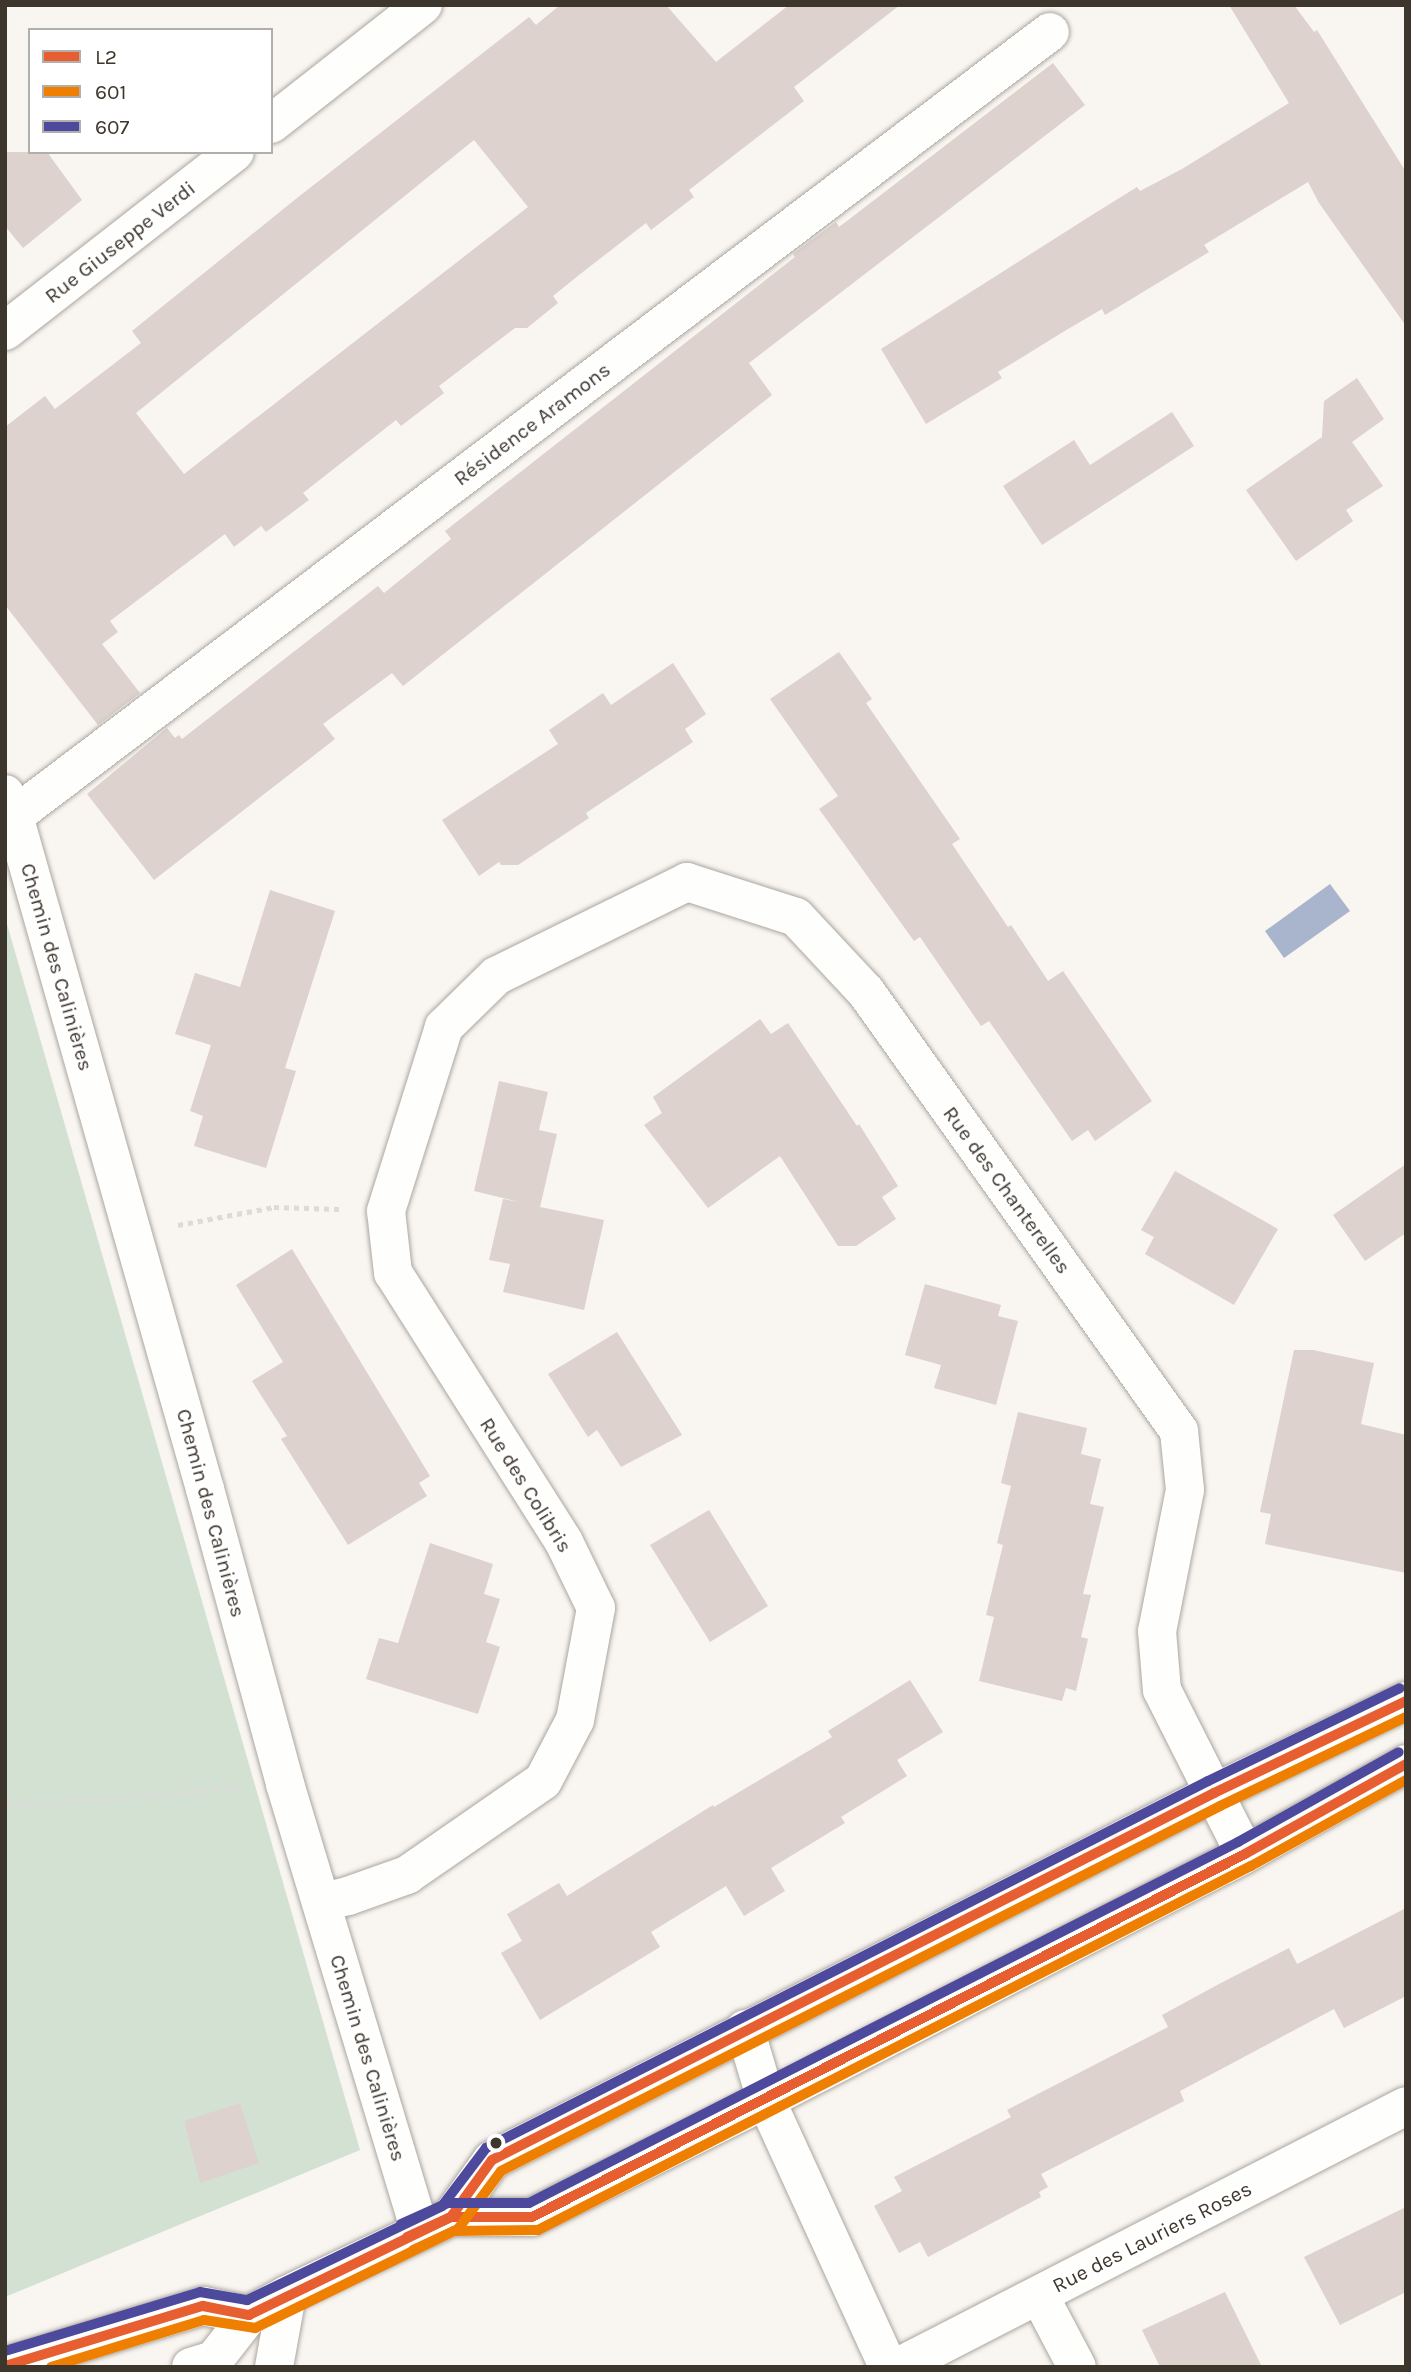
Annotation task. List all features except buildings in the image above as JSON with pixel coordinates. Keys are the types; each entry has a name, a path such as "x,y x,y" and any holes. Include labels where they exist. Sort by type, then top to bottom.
{"street":[{"path":"273,122 424,5"},
{"name":"Résidence Aramons","path":"10,805 1050,32"},
{"name":"Rue Giuseppe Verdi","path":"5,331 232,154"},
{"name":"Chemin des Calinières","path":"10,805 133,1234 285,1784 322,1902 435,2224"},
{"name":"Rue des Chanterelles","path":"496,976 687,882 796,917 866,992 1180,1431 1185,1490 1157,1631 1162,1689 1245,1854"},
{"name":"Rue des Colibris","path":"322,1902 348,1896 407,1875 543,1781 575,1720 596,1608 564,1542 393,1273 386,1211 444,1027 496,976"},
{"path":"435,2224 492,2160 1213,1793 1406,1701"},
{"path":"191,2367 214,2360 249,2315 287,2295 435,2224 532,2217 1245,1854 1406,1764"},
{"path":"745,2029 766,2100 888,2367"},
{"name":"Rue des Lauriers Roses","path":"898,2367 1406,2106"},
{"path":"274,2367 287,2295"},
{"path":"1039,2295 1077,2367"},
{"path":"5,2366 203,2306 249,2315"}],"path":[{"path":"133,1234 274,1207 386,1211"},
{"path":"5,1806 285,1784"}],"green space":[{"path":"5,917 360,2150 5,2297"}],"water":[{"path":"1330,884 1350,911 1284,958 1265,931"}],"transit line":[{"name":"607","path":"5,2351 200,2292 247,2300 442,2206 486,2148 1208,1781 1400,1688"},
{"name":"L2","path":"5,2366 203,2306 249,2315 451,2217 492,2160 1214,1793 1406,1701"},
{"name":"601","path":"51,2367 204,2320 255,2328 458,2229 501,2171 1220,1806 1406,1717"},
{"name":"607","path":"401,2224 448,2203 529,2203 1238,1842 1399,1752"},
{"name":"L2","path":"407,2237 451,2217 532,2217 1245,1854 1406,1764"},
{"name":"601","path":"413,2250 454,2231 538,2230 1251,1866 1406,1780"}]}
